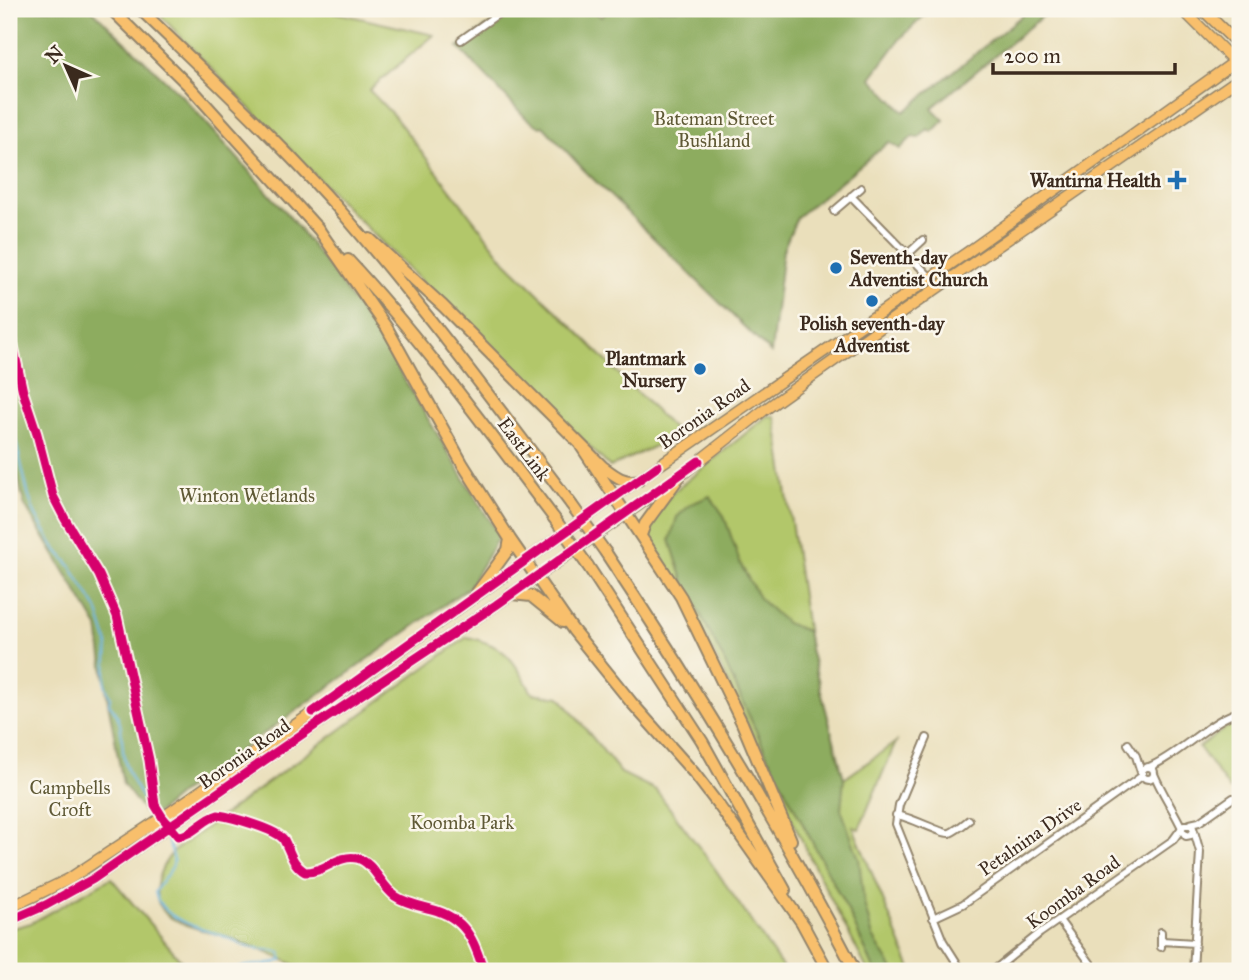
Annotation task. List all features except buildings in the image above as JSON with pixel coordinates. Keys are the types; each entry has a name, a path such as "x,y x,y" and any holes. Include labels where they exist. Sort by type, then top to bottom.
{"highway":[{"name":"EastLink","path":"111,9 190,87 377,292 440,368 554,518 702,741 755,833 828,971"},
{"name":"EastLink","path":"139,9 249,114 344,216 442,334 571,504 708,709 805,875 855,971"},
{"path":"344,216 443,306 581,446 620,479 639,480"},
{"path":"317,227 387,328 462,463 536,577 573,630 631,702 694,773 805,927"},
{"path":"581,446 681,597 772,790 805,875"},
{"path":"641,535 645,524 680,475"},
{"path":"473,598 508,550 510,539"},
{"path":"512,594 531,596 573,630"}],"main road":[{"path":"1182,9 1238,62"},
{"path":"1202,9 1240,46"},
{"path":"1228,34 1240,38"},
{"name":"Boronia Road","path":"9,920 77,889 155,836 473,598 1238,62"},
{"name":"Boronia Road","path":"9,908 69,880 311,721 512,594 1005,239 1240,78"},
{"path":"1111,150 1119,162"},
{"path":"835,343 849,350"},
{"path":"764,393 772,405"},
{"path":"702,437 709,442 727,438"}],"street":[{"path":"461,40 505,9"},
{"path":"834,211 861,188"},
{"path":"851,196 909,253 930,278"},
{"path":"909,253 923,240"},
{"path":"1143,775 1224,718 1240,712"},
{"path":"927,738 896,815 898,833 933,918 949,952 962,971"},
{"path":"1128,744 1151,770 1182,828 1196,843"},
{"path":"1136,756 1143,775 1158,786"},
{"path":"1143,775 1151,770"},
{"name":"Petalnina Drive","path":"933,918 963,904 1143,775"},
{"path":"1182,828 1192,827 1233,798"},
{"path":"1217,799 1222,806"},
{"path":"1176,814 1192,827 1200,852 1193,971"},
{"path":"896,815 909,817 944,833 954,831 969,820"},
{"name":"Koomba Road","path":"1172,840 1187,836 1192,827"},
{"name":"Koomba Road","path":"993,971 1059,920 1172,840 1182,828"},
{"path":"1059,920 1096,971"},
{"path":"1161,932 1162,944 1195,943"}],"green space":[{"name":"Winton Wetlands","path":"9,9 91,9 185,99 289,216 334,274 384,346 499,536 469,587 181,793 150,819 123,784 98,627 24,504 9,436"},
{"path":"154,9 320,9 434,35 369,90 394,116 506,262 679,435 610,467 342,203"},
{"name":"Bateman Street Bushland","path":"511,9 592,9 601,17 610,9 931,9 900,39 871,78 904,112 1030,9 1051,9 932,108 944,120 932,132 928,129 919,138 912,137 900,149 889,142 797,217 783,250 771,353 583,169 543,126 540,127 526,118 458,47"},
{"path":"767,416 774,416 776,421 810,649 844,779 896,742 859,829 853,827 912,971 868,971 814,866 707,638 673,574 647,534 648,526 672,493"},
{"path":"710,496 724,516 741,565 759,598 786,623 807,631 844,779 841,809 859,859 864,903 873,937 894,971 875,971 848,911 768,757 683,580 670,540 677,517 691,504"},
{"name":"Koomba Park","path":"467,637 491,645 507,656 532,693 560,697 621,773 656,790 711,863 785,971 307,971 227,937 186,925 166,914 160,907 156,890 160,873 174,851"},
{"path":"1240,722 1240,783 1230,790 1199,747 1230,725"},
{"path":"111,878 190,971 9,971 9,929 31,923"}],"waterway":[{"path":"9,413 35,514 54,547 70,565 97,609 108,644 105,684 110,698 109,704 118,718 126,766 135,787 156,818"},
{"path":"165,836 174,861 155,892 166,910 185,922 243,945 281,953 282,960 232,971"}],"cycle path":[{"path":"9,327 23,392 53,496 99,575 117,616 149,760 155,805 163,818 178,836 189,833 218,815 264,828 284,840 294,862 305,872 312,872 350,857 357,858 368,865 395,896 443,913 460,924 472,940 484,971"},
{"path":"9,921 46,905 93,879 314,726 496,605 699,461"},
{"path":"313,712 658,466"}],"place":[{"name":"Wantirna Health","path":"1177,180"},
{"name":"Seventh-day Adventist Church","path":"836,268"},
{"name":"Polish seventh-day Adventist","path":"872,301"},
{"name":"Plantmark Nursery","path":"700,369"}],"park label":[{"name":"Campbells Croft","path":"70,798"}]}
